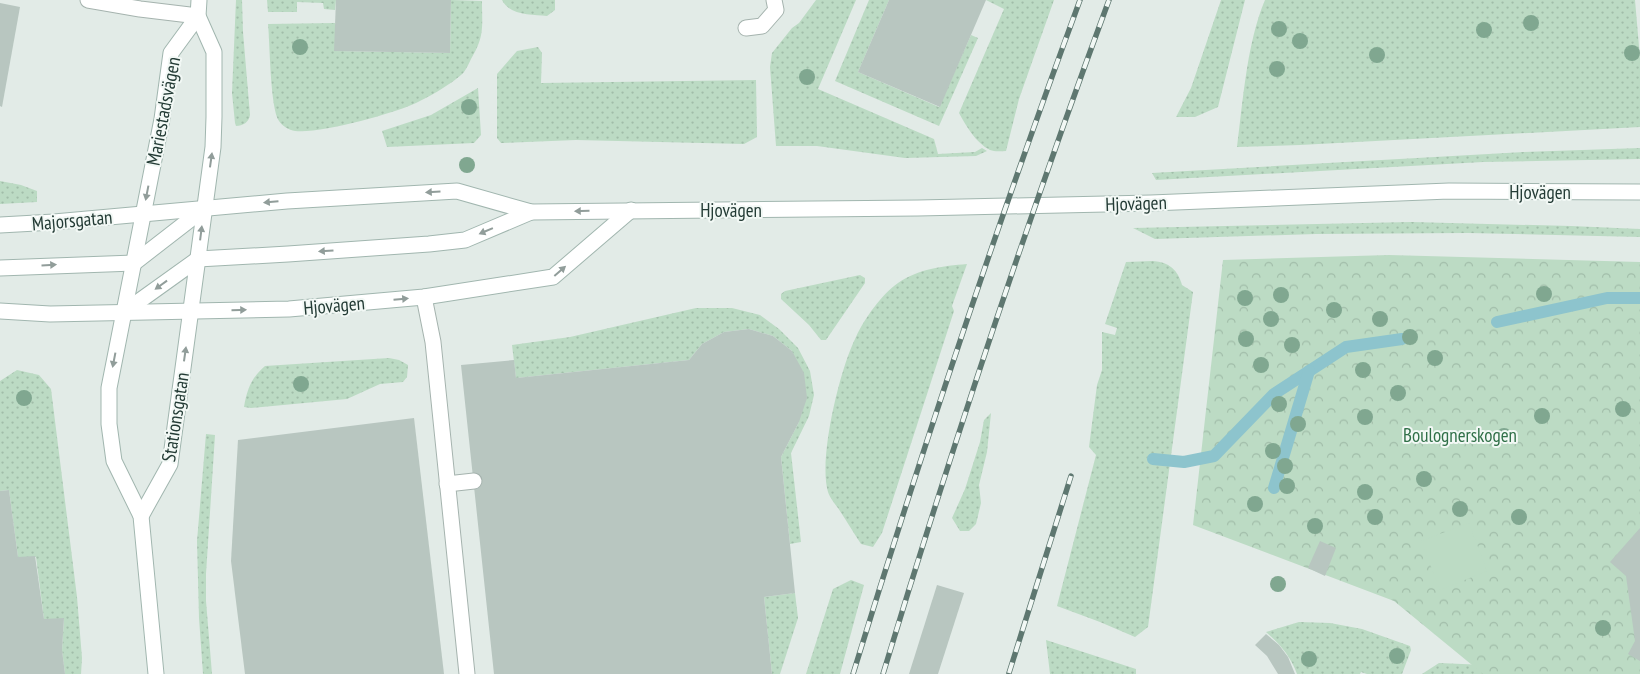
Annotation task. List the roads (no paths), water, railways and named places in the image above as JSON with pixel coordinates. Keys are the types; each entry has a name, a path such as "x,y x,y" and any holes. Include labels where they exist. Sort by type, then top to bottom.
{"main road":[{"path":"88,0 198,16"},
{"path":"0,268 134,262 204,208 214,137 214,52 198,16 199,0"},
{"path":"746,28 762,26 775,5"},
{"name":"Mariestadsvägen","path":"124,312 162,119 171,53 198,16"},
{"name":"Hjovägen","path":"204,208 286,200 457,191 531,212 918,208 1151,203 1449,191 1640,192"},
{"name":"Majorsgatan","path":"0,225 204,208"},
{"name":"Stationsgatan","path":"141,516 170,464 204,208"},
{"name":"Hjovägen","path":"124,312 289,309 424,297 553,277 631,210"},
{"name":"Hjovägen","path":"198,259 296,254 465,240 531,212"},
{"path":"0,311 50,314 124,312 198,259"},
{"path":"424,297 433,342 467,674"},
{"path":"124,312 109,388 109,424 114,461 141,516 156,674"},
{"path":"447,484 474,481"}],"waterway":[{"path":"1497,322 1607,298 1640,298"},
{"path":"1153,459 1184,462 1214,456 1274,394 1346,347 1402,339"},
{"path":"1274,488 1309,371"}],"railway":[{"path":"853,674 906,504 962,335 1080,0"},
{"path":"883,674 991,335 1109,0"},
{"path":"1009,673 1071,476"}],"park label":[{"name":"Boulognerskogen","path":"1460,435"}]}
